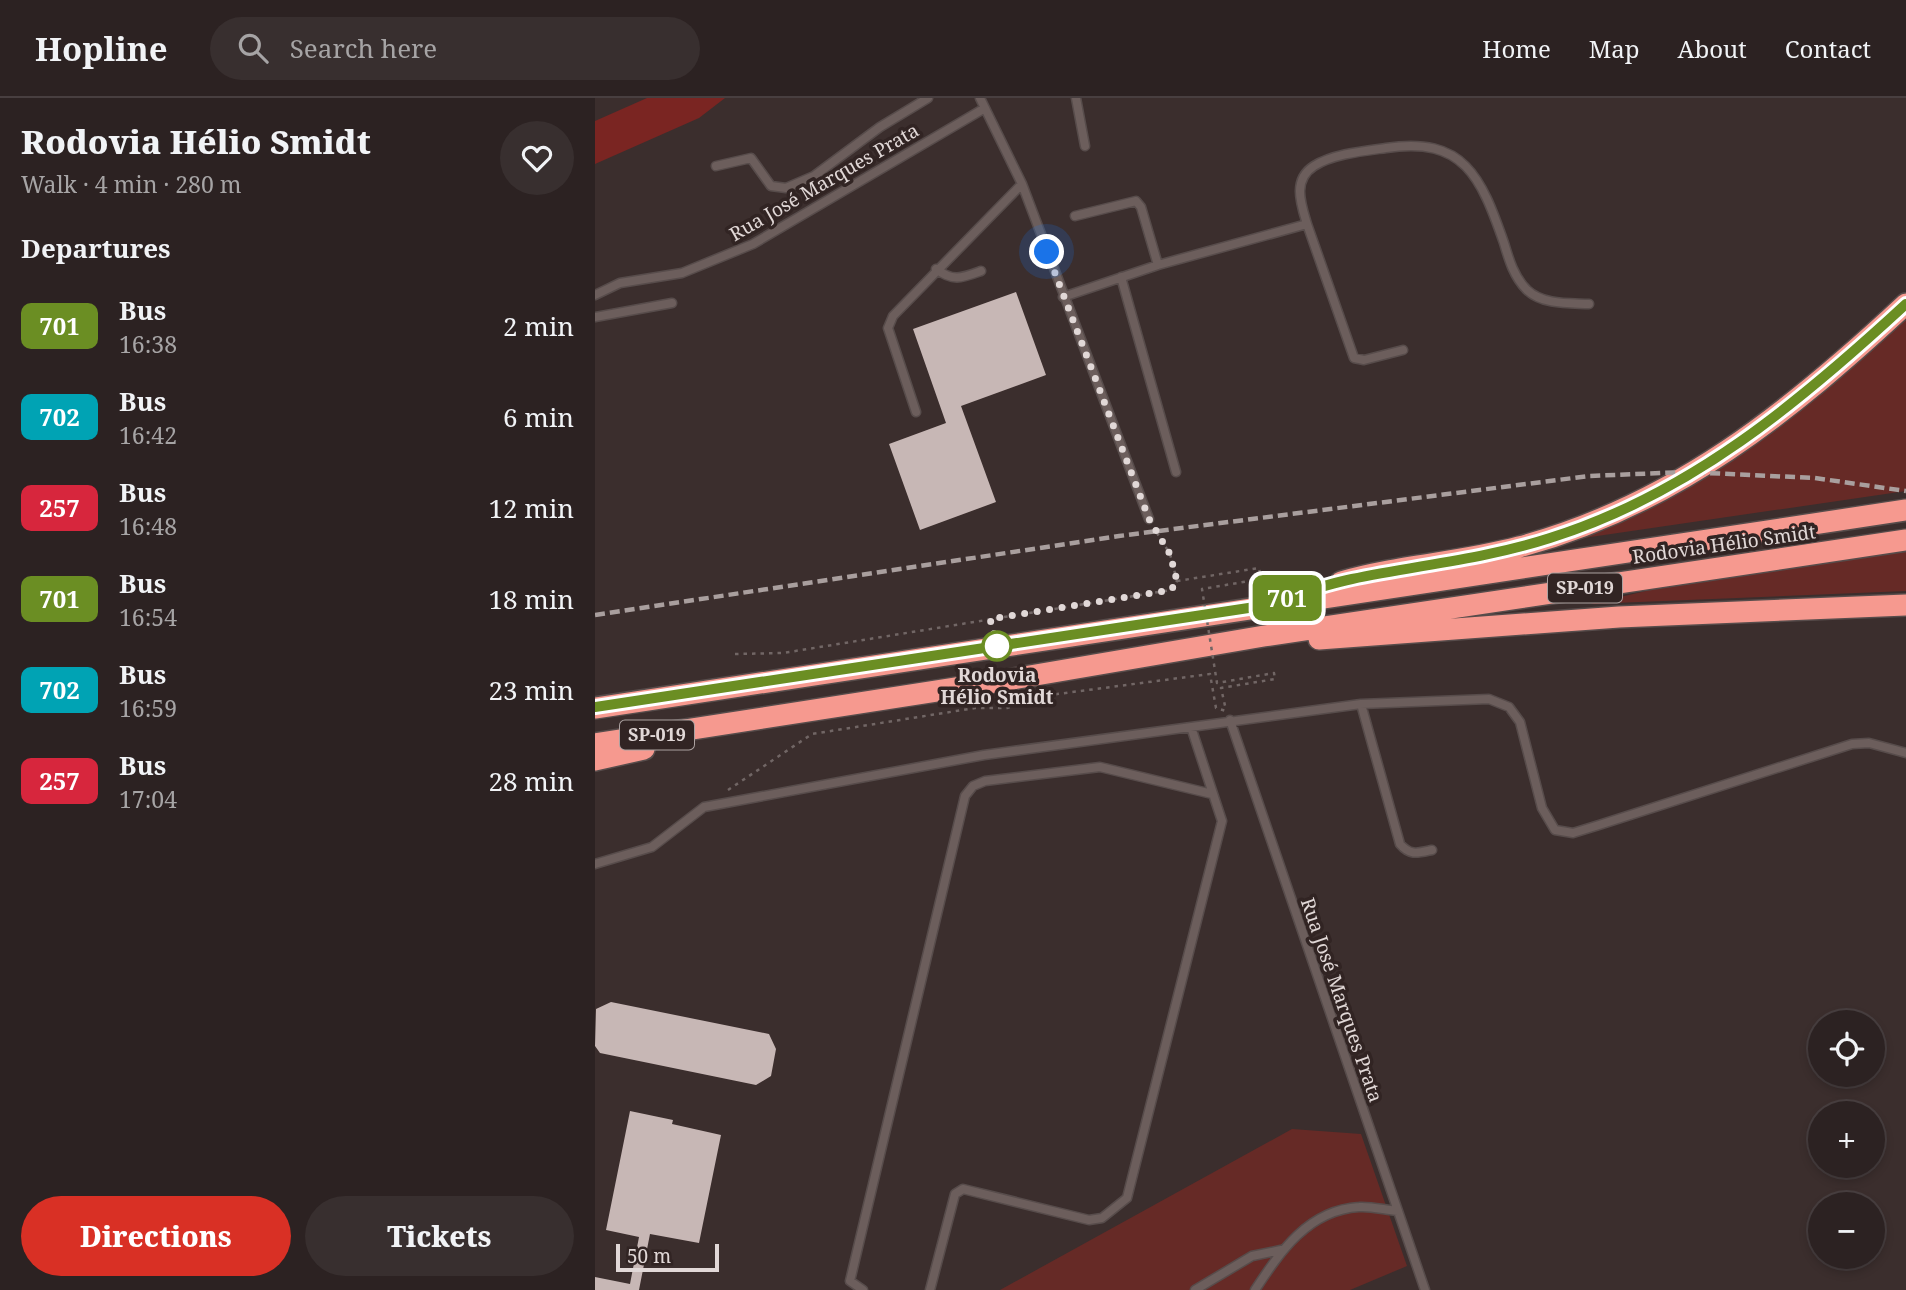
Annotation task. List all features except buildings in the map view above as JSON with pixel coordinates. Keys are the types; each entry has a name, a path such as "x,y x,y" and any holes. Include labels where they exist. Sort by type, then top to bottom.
{"highway":[{"path":"1255,607 1350,579 1517,548 1551,538 1650,499 1692,476 1769,422 1844,362 1906,304"},
{"name":"Rodovia Hélio Smidt","path":"595,708 1906,510"},
{"name":"Rodovia Hélio Smidt","path":"595,744 1264,636 1906,540"},
{"path":"1264,636 1354,638 1632,616 1906,605"},
{"path":"595,760 673,742 718,726"}],"lane":[{"path":"716,166 751,158 771,186 786,188 814,176 880,127 927,98"},
{"path":"980,98 1022,184 1149,519"},
{"path":"1076,98 1085,146"},
{"name":"Rua José Marques Prata","path":"595,295 620,283 682,273 753,244 985,108"},
{"path":"1403,349 1364,360 1354,358 1300,197 1300,182 1305,172 1319,162 1396,146 1445,149 1457,158 1480,187 1494,213 1514,272 1526,289 1542,299 1589,304"},
{"path":"916,412 888,328 893,316 1022,184"},
{"path":"1075,216 1136,201 1141,207 1158,265"},
{"path":"1063,297 1158,265 1307,224"},
{"path":"936,269 949,278 957,279 981,271"},
{"path":"1121,277 1176,472"},
{"path":"595,317 672,303"},
{"path":"595,864 652,847 703,807 983,755 1361,704 1489,699 1500,701 1509,707 1520,722 1542,808 1555,830 1563,833 1599,825 1852,744 1869,743 1906,752"},
{"path":"1361,704 1400,844 1406,852 1414,854 1432,850"},
{"name":"Rua José Marques Prata","path":"1230,720 1425,1290"},
{"path":"930,1290 955,1194 963,1189 1089,1220 1102,1218 1127,1198 1222,821 1191,727"},
{"path":"863,1290 850,1281 965,796 973,786 985,782 1100,767 1212,794"},
{"path":"1255,1290 1281,1250 1299,1231 1339,1210 1360,1207 1398,1211"},
{"path":"1195,1290 1252,1256 1281,1250"}],"path":[{"path":"1149,519 1170,554 1177,581"},
{"path":"703,807 813,734 975,708 1007,708 1050,695 1210,674 1216,708 1226,710 1221,688 1275,679 1274,673 1217,683 1202,589 1261,579 1259,568 1177,581 1171,590 783,653 735,654"}],"shaded area":[{"path":"647,98 725,98 699,118 595,164 595,121"},
{"path":"1906,312 1906,491 1570,540 1619,519"},
{"path":"1906,549 1906,591 1590,604 1706,577"},
{"path":"1292,1129 1361,1134 1407,1266 1350,1290 1000,1290"}],"railway":[{"path":"595,615 1119,536 1589,476 1685,472 1815,478 1906,491"}],"bus line":[{"name":"701","path":"595,707 1255,607 1350,579 1485,555 1551,538 1650,499 1692,476 1769,422 1844,362 1906,304"}],"place":[{"name":"Rodovia Hélio Smidt","path":"997,646"}],"route":[{"path":"997,646 990,619 1171,590 1177,581 1170,554 1149,519 1047,252"}]}
